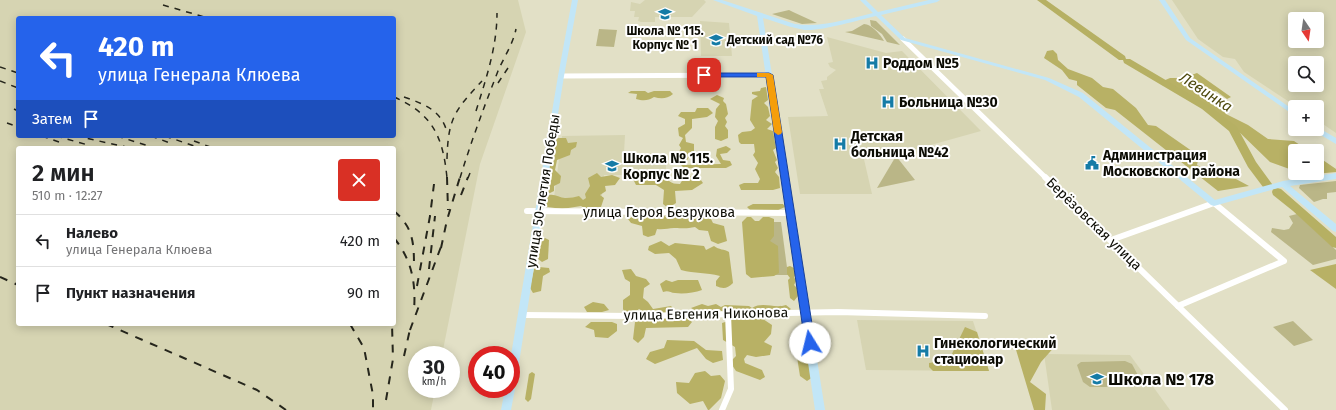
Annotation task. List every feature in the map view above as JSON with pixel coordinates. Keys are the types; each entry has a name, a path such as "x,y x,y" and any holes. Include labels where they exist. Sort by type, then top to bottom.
{"street":[{"name":"улица 50-летия Победы","path":"517,346 561,76 575,0"},
{"path":"716,0 787,24 811,28 937,0"},
{"path":"863,0 903,39 1047,79 1081,95 1284,261 1178,306"},
{"path":"1162,0 1188,39 1288,109"},
{"path":"760,15 820,410"},
{"path":"763,28 770,25 787,24"},
{"name":"Берёзовская улица","path":"903,39 1285,410"},
{"path":"561,76 769,75"},
{"path":"1324,134 1336,142"},
{"path":"1111,240 1214,203 1283,184 1336,176"},
{"path":"1283,184 1336,229"},
{"name":"улица Героя Безрукова","path":"527,211 791,212"},
{"name":"улица Евгения Никонова","path":"523,314 728,314 805,312 985,316"},
{"path":"722,410 731,389 728,314"},
{"path":"506,410 508,398"}],"shaded area":[{"path":"0,0 518,0 526,32 480,164 444,346 408,346 408,398 433,398 431,410 0,410"},
{"name":"Школа № 115. Корпус № 1","path":"645,0 704,0 706,2 692,17 655,17 655,22 641,22 638,21 639,17 634,17 635,11 630,11 631,2 640,4"},
{"path":"1172,0 1336,0 1336,133 1324,125 1324,100 1288,101 1244,72 1235,59 1223,57 1198,39"},
{"path":"789,10 817,23 802,24 772,14"},
{"path":"870,20 876,21 900,45 887,42 882,34 871,26"},
{"name":"Детский сад №76","path":"700,21 729,23 732,56 701,56"},
{"path":"864,24 867,24 876,30 884,41 845,32 852,31"},
{"path":"599,29 617,30 614,47 596,46"},
{"path":"827,37 886,53 902,51 981,131 895,155 863,155 872,194 800,194 788,117 828,116 819,89 824,89 821,81 827,80 827,77 836,70 830,67 828,63 833,62"},
{"path":"1053,50 1057,54 1058,60 1068,69 1092,78 1103,87 1113,89 1136,108 1148,125 1156,126 1199,156 1197,165 1221,178 1236,179 1249,186 1218,191 1115,110 1106,108 1077,85 1077,81 1069,79 1062,70 1044,58 1047,51"},
{"path":"1197,73 1231,97 1227,99 1216,91 1210,93 1224,107 1226,114 1248,125 1268,139 1294,141 1298,144 1288,144 1288,168 1270,162 1235,128 1206,106 1163,81 1170,78 1183,78"},
{"path":"766,87 768,100 764,103 768,107 770,116 766,120 772,124 767,129 773,131 776,148 773,150 777,160 775,162 778,168 775,172 779,177 780,188 773,190 741,190 739,185 744,183 758,183 760,179 755,169 758,163 753,155 755,152 754,144 741,144 739,142 738,135 742,132 751,131 755,128 750,120 752,100 758,96 752,94 752,92 760,91 761,88"},
{"path":"631,91 645,91 648,93 654,91 670,91 673,94 666,98 654,97 643,100 636,99 637,94 628,93"},
{"path":"717,95 724,98 723,101 726,104 728,114 725,118 727,122 725,126 728,130 728,138 721,141 715,139 715,127 718,121 715,117 716,109 720,104 710,99"},
{"path":"697,108 708,108 713,113 707,117 692,119 692,128 685,135 686,142 694,144 694,151 688,153 689,157 686,162 681,161 679,152 681,148 679,145 683,138 679,136 678,128 685,124 685,119 678,116 681,112 695,112"},
{"name":"Школа № 115. Корпус № 2","path":"625,135 624,153 666,153 666,175 604,175 601,205 553,205 562,136"},
{"path":"558,138 566,138 568,143 577,142 576,147 571,150 570,155 557,160 555,170 561,176 560,183 554,186 554,191 550,193 545,192 546,186 551,180 548,176 552,171 549,167 551,153 555,150 552,147 553,140"},
{"path":"726,146 731,149 727,153 720,154 723,160 730,161 732,165 726,168 684,168 681,165 721,164 716,156 717,149"},
{"path":"896,156 915,180 877,188"},
{"path":"1324,161 1336,169 1336,172 1324,173"},
{"path":"642,172 664,172 670,181 677,184 680,184 685,176 698,176 703,183 692,190 675,191 676,203 668,208 663,204 664,190 656,185 636,185 633,179"},
{"path":"597,173 601,177 612,175 620,178 615,185 605,186 606,191 600,195 604,198 601,207 586,209 581,206 562,209 548,207 543,204 545,199 550,195 563,198 579,196 583,200 586,198 585,194 590,186 588,178"},
{"path":"1336,181 1336,192 1327,193 1327,199 1314,202 1299,188 1300,185"},
{"path":"753,204 783,204 785,207 776,211 750,210 747,207"},
{"path":"1297,214 1336,250 1336,259 1313,265 1271,232 1272,228 1284,230 1289,229 1293,223 1289,216"},
{"path":"635,215 663,215 667,218 678,215 684,215 690,218 696,216 710,217 713,223 724,226 727,241 718,244 711,241 708,231 699,230 695,227 657,229 655,235 648,237 643,235 642,226 631,223 628,219"},
{"path":"747,217 751,217 755,221 759,221 763,217 774,219 774,236 770,241 778,246 779,273 774,276 751,278 746,274 742,222"},
{"path":"743,222 781,222 788,275 747,275"},
{"path":"545,238 549,240 548,259 542,262 537,258 540,239"},
{"path":"661,241 669,246 675,243 704,246 706,250 714,246 729,252 733,283 727,287 718,287 716,286 716,281 720,276 681,270 676,259 669,253 655,254 648,250 649,246"},
{"path":"1336,264 1336,289 1310,270"},
{"path":"790,266 794,268 796,275 794,277 796,281 794,285 797,288 798,296 794,301 790,298 788,280 790,278 787,274 787,267"},
{"path":"539,267 549,268 550,272 543,276 541,291 533,293 530,288 534,269"},
{"path":"631,269 636,276 646,279 650,284 644,288 643,298 653,309 671,306 675,311 656,314 647,313 639,309 634,313 625,313 623,309 623,300 630,295 630,282 625,279 622,270"},
{"path":"666,280 672,282 678,280 698,280 702,290 685,293 663,292 660,284"},
{"path":"593,302 604,304 609,310 602,312 587,312 584,307"},
{"path":"702,304 708,306 716,304 721,307 725,305 749,306 752,308 760,305 786,305 791,309 784,313 725,314 719,309 714,312 707,310 700,313 691,308"},
{"path":"687,318 692,322 688,327 646,328 644,337 638,343 633,339 635,322 642,319"},
{"path":"738,318 763,319 772,325 771,334 764,342 772,346 770,355 756,357 747,355 744,359 745,363 762,370 765,377 760,380 736,371 730,362 736,356 735,347 723,340 722,323"},
{"name":"Гинекологический стационар","path":"857,320 973,321 989,371 866,370"},
{"path":"1293,321 1313,340 1294,346 1273,327"},
{"path":"591,322 612,322 617,324 617,331 608,338 595,337 594,330 585,327"},
{"path":"965,327 977,332 989,371 933,371 929,367 929,363 949,360"},
{"path":"667,340 694,341 706,350 722,351 723,360 713,363 706,359 697,348 655,364 646,359 650,352 664,348"},
{"path":"1014,343 1057,344 1041,362 1030,382 1046,394 1045,410 1034,410"},
{"path":"803,354 810,358 813,377 807,381 800,376 797,357"},
{"name":"Школа № 178","path":"1044,354 1130,355 1170,410 1052,410"},
{"path":"1125,361 1132,364 1141,381 1140,385 1135,387 1090,387 1083,382 1077,365 1081,362"},
{"path":"705,371 711,376 720,375 725,381 721,398 709,410 703,401 690,404 677,393 676,382 689,383 695,373"},
{"path":"532,372 535,374 531,399 528,402 525,399 529,374"}],"waterway":[{"name":"Левинка","path":"1041,0 1122,58"},
{"name":"Левинка","path":"1127,61 1205,107 1233,129 1252,164 1267,184"},
{"name":"Левинка","path":"1277,192 1297,208 1336,244"}],"railway":[{"path":"163,5 201,16"},
{"path":"476,111 493,51 497,26 497,13"},
{"path":"460,178 498,71 513,40 516,29"},
{"path":"498,83 510,65"},
{"path":"0,67 16,72"},
{"path":"0,81 16,87"},
{"path":"447,159 451,124 459,108 482,81"},
{"path":"404,97 425,105 436,113 441,118 447,132"},
{"path":"396,98 418,111 434,128 443,150 447,178"},
{"path":"7,123 16,126"},
{"path":"48,138 62,143"},
{"path":"63,138 88,145"},
{"path":"85,138 122,146"},
{"path":"123,138 149,146"},
{"path":"156,138 170,143"},
{"path":"171,138 194,146"},
{"path":"194,141 208,146"},
{"path":"468,178 470,173"},
{"path":"447,177 448,210"},
{"path":"442,245 447,220 460,177"},
{"path":"461,195 468,177"},
{"path":"417,286 430,216 434,184"},
{"path":"396,213 406,224 412,237 414,269"},
{"path":"429,269 435,216"},
{"path":"396,241 405,255 412,272 414,311"},
{"path":"410,330 442,245"},
{"path":"0,277 16,284"},
{"path":"404,356 411,325"},
{"path":"111,326 257,390 286,410"},
{"path":"351,326 364,348 373,395 373,410"},
{"path":"386,400 393,359 392,326"}],"slow traffic":[{"path":"759,75 769,75 778,132"}],"place":[{"name":"Школа № 115. Корпус № 1","path":"665,14"},
{"name":"Детский сад №76","path":"716,40"},
{"name":"Роддом №5","path":"872,63"},
{"name":"Больница №30","path":"888,102"},
{"name":"Детская больница №42","path":"840,144"},
{"name":"Администрация Московского района","path":"1092,163"},
{"name":"Школа № 115. Корпус № 2","path":"612,166"},
{"name":"Гинекологический стационар","path":"923,351"},
{"name":"Школа № 178","path":"1097,379"}],"route":[{"path":"704,75 769,75 810,343"}]}
